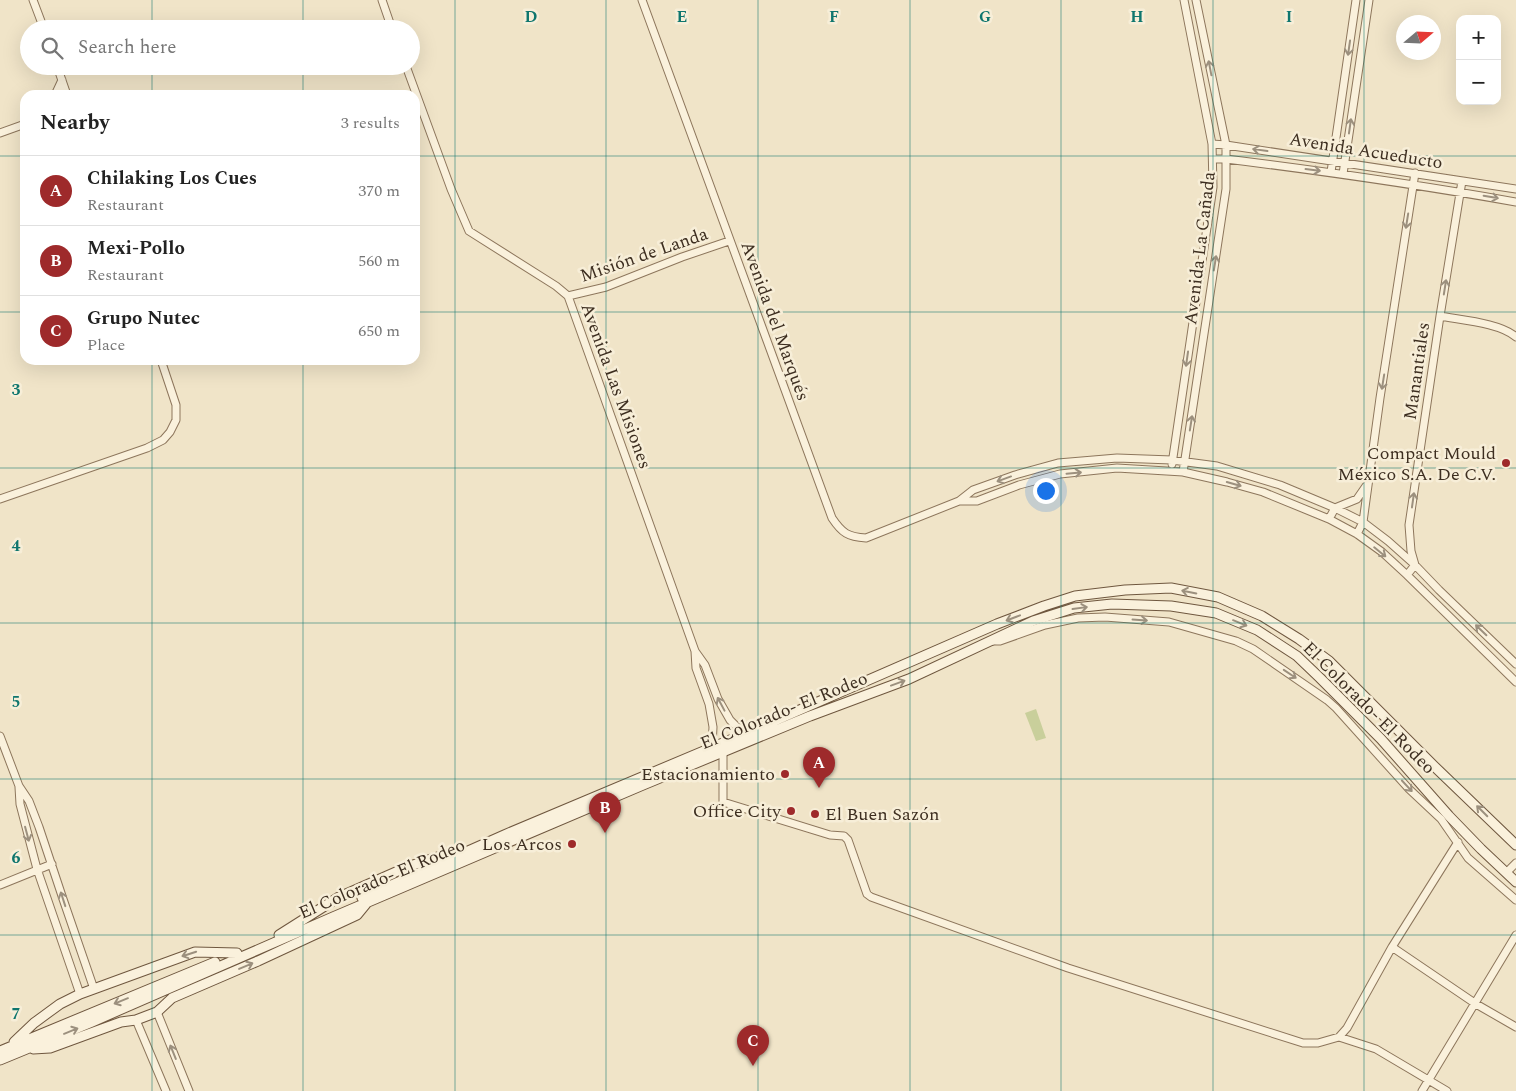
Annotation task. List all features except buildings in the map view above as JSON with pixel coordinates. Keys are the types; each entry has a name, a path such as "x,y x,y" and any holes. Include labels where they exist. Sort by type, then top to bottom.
{"main road":[{"name":"El Colorado- El Rodeo","path":"237,953 279,935 339,897 407,867 504,836 997,624 1075,596 1125,590 1170,588 1218,597 1262,616 1329,661 1516,846"},
{"name":"El Colorado- El Rodeo","path":"0,1060 367,902 723,752 810,716 909,679 1032,621 1074,608 1112,604 1171,606 1216,613 1257,630 1297,656 1320,678 1381,739 1462,830 1516,882"},
{"path":"26,1049 50,1048 121,1022 136,1020 157,1012 172,998 357,915 367,902"},
{"path":"4,1049 60,1004 80,994 195,952 237,953"},
{"path":"4,1049 237,953"}],"street":[{"path":"33,0 41,20"},
{"path":"382,0 389,20"},
{"name":"Avenida del Marqués","path":"642,0 832,518 840,530 853,537 866,538 959,501 973,490 1015,475 1058,463 1117,458 1185,461 1217,466 1302,494 1363,522 1415,565 1516,664"},
{"path":"1171,470 1213,187 1212,144 1184,0"},
{"name":"Avenida La Cañada","path":"1183,472 1226,189 1226,145 1196,0"},
{"path":"1331,172 1356,0"},
{"path":"1343,174 1369,0"},
{"path":"1193,49 1206,46"},
{"path":"60,75 65,90"},
{"name":"Avenida Las Misiones","path":"409,75 415,90"},
{"path":"57,90 62,80"},
{"path":"1201,90 1214,87"},
{"path":"1343,87 1356,89"},
{"name":"Avenida Las Misiones","path":"420,105 451,190 469,231 556,286 568,296 695,651 705,665 718,699 730,720 737,727 749,732"},
{"path":"0,133 20,126"},
{"name":"Avenida Acueducto","path":"1212,144 1333,160 1516,189"},
{"path":"1213,159 1331,172 1516,202"},
{"path":"1357,534 1363,522 1415,173"},
{"name":"Manantiales","path":"1415,565 1411,551 1410,525 1440,316 1462,181"},
{"path":"1209,215 1222,216"},
{"name":"Misión de Landa","path":"568,296 606,287 729,241"},
{"path":"1440,316 1498,327 1516,337"},
{"path":"0,499 147,448 163,440 170,432 176,420 176,405 163,365"},
{"path":"1094,460 1095,470 1117,468 1171,470 1227,482 1263,492 1329,519 1357,534 1382,552 1516,682"},
{"name":"Avenida del Marqués","path":"959,501 977,501 1018,485 1060,474 1095,470"},
{"path":"1263,492 1266,481"},
{"path":"1329,519 1335,508 1357,499 1368,484"},
{"path":"1296,505 1302,494"},
{"path":"1407,576 1415,565"},
{"path":"1435,604 1444,595"},
{"path":"990,641 1000,641 1054,622 1078,618 1105,617 1169,622 1236,641 1253,649 1327,700 1409,789 1441,819 1468,858 1516,900"},
{"name":"Avenida Las Misiones","path":"695,651 696,668 709,704 713,727 712,747"},
{"path":"1497,663 1506,654"},
{"path":"0,736 19,786 29,801 94,989"},
{"path":"723,752 723,802 830,835 844,836 848,840 867,894 871,898 1068,968 1303,1043 1318,1043 1339,1037 1347,1028 1392,947 1458,842"},
{"path":"19,786 20,804 37,869 80,994"},
{"path":"1441,819 1462,830"},
{"path":"1506,873 1516,863"},
{"path":"0,885 52,864"},
{"path":"1422,1091 1516,935"},
{"path":"1392,947 1476,1004 1516,1027"},
{"path":"157,1012 189,1091"},
{"path":"136,1020 166,1091"},
{"path":"1339,1037 1376,1049 1446,1091"}],"green space":[{"path":"1036,709 1046,738 1036,741 1025,713"}],"place":[{"name":"Compact Mould México S.A. De C.V.","path":"1506,463"},
{"name":"Estacionamiento","path":"785,774"},
{"name":"Chilaking Los Cues","path":"819,788"},
{"name":"Office City","path":"791,811"},
{"name":"El Buen Sazón","path":"815,814"},
{"name":"Mexi-Pollo","path":"605,833"},
{"name":"Los Arcos","path":"572,844"},
{"name":"Grupo Nutec","path":"753,1066"}]}
